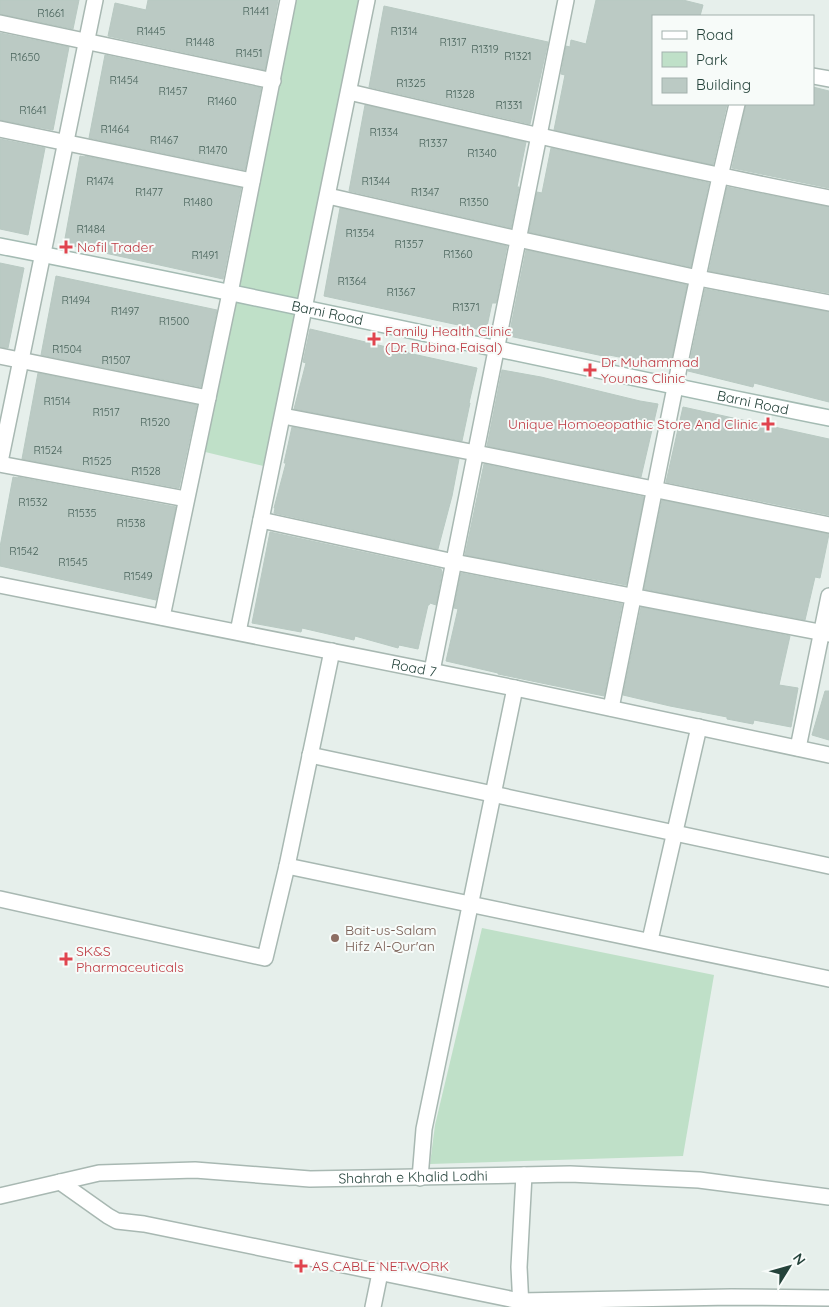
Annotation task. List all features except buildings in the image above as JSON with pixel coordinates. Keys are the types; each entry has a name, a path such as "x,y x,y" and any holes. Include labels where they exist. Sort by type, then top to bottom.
{"street":[{"path":"95,0 0,463 186,499"},
{"path":"162,617 230,293 288,0"},
{"path":"238,632 367,0"},
{"path":"432,671 566,0"},
{"path":"0,23 273,80"},
{"path":"814,76 829,79"},
{"path":"349,92 720,176 829,198"},
{"path":"611,708 675,387 737,105"},
{"path":"0,129 252,181"},
{"path":"328,196 518,240 698,278 829,303"},
{"name":"Barni Road","path":"0,246 829,418"},
{"path":"0,356 208,398"},
{"path":"283,416 476,452 829,525"},
{"path":"261,520 454,562 825,633"},
{"name":"Road 7","path":"0,585 515,688 829,755"},
{"path":"798,748 825,633 829,596"},
{"path":"0,899 265,958 287,866 332,651"},
{"path":"420,1178 424,1129 515,688"},
{"path":"650,940 699,727"},
{"path":"310,755 829,866"},
{"path":"287,866 650,940 829,979"},
{"name":"Shahrah e Khalid Lodhi","path":"0,1196 99,1173 195,1170 310,1179 570,1174 698,1180 829,1198"},
{"path":"521,1304 519,1267 524,1175"},
{"path":"60,1182 117,1221 144,1224 521,1304 731,1302 829,1298"},
{"path":"373,1307 380,1273"}],"green space":[{"path":"288,0 367,0 272,468 197,450"},
{"path":"482,928 714,975 683,1156 430,1164 435,1125"}],"place":[{"name":"Nofil Trader","path":"66,247"},
{"name":"Family Health Clinic (Dr. Rubina Faisal)","path":"374,339"},
{"name":"Dr Muhammad Younas Clinic","path":"590,370"},
{"name":"Unique Homoeopathic Store And Clinic","path":"768,424"},
{"name":"Bait-us-Salam Hifz Al-Qur'an","path":"335,938"},
{"name":"SK&S Pharmaceuticals","path":"66,959"},
{"name":"AS CABLE NETWORK","path":"301,1266"}]}
